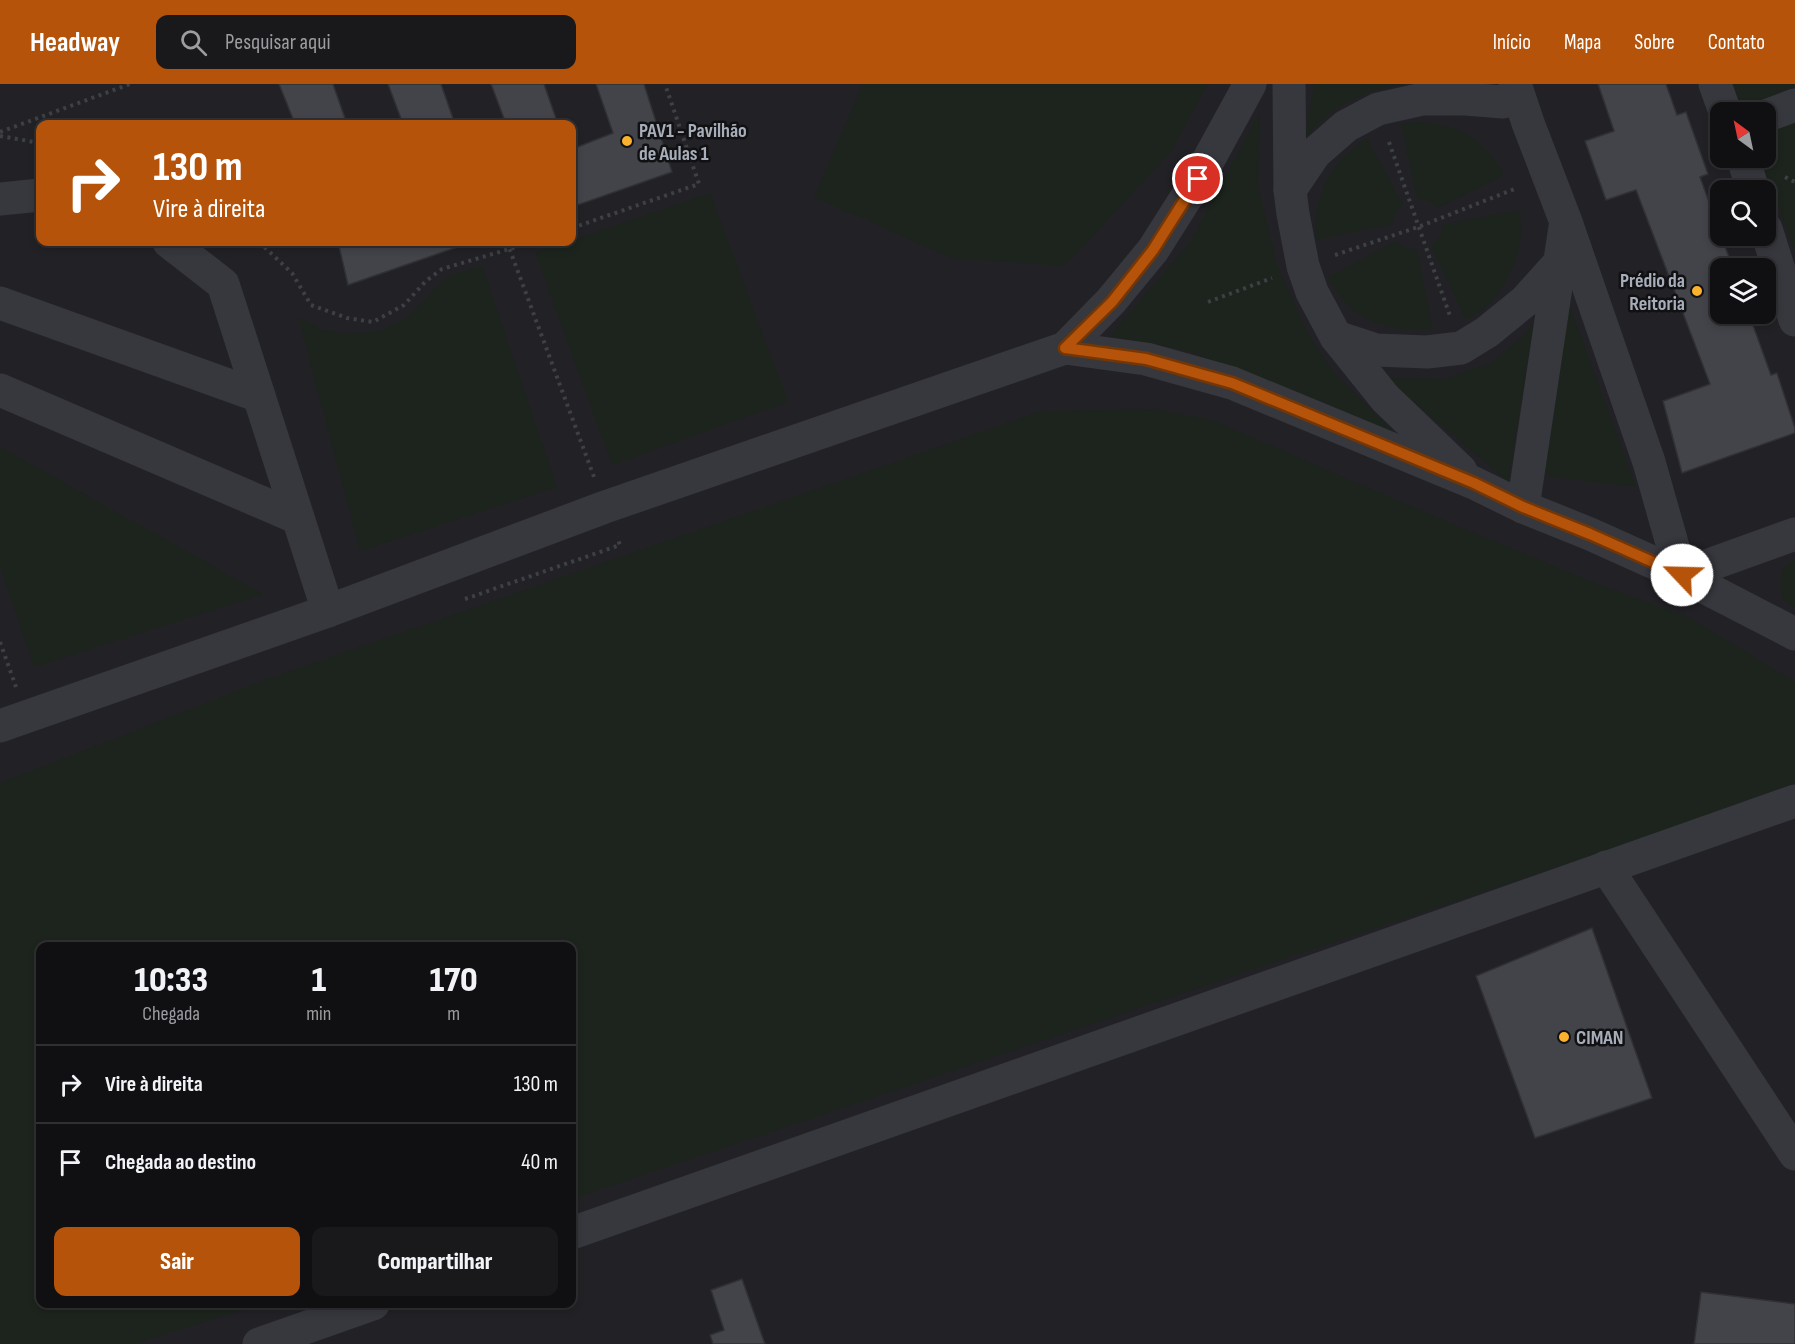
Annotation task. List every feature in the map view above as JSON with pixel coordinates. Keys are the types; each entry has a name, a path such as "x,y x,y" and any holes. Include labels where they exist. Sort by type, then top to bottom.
{"lane":[{"path":"0,726 328,611 605,507 1065,348 1112,302 1153,250 1198,179 1250,84"},
{"path":"1288,84 1290,190 1303,266 1312,292 1336,337 1385,398 1474,483"},
{"path":"1715,84 1721,102"},
{"path":"1290,190 1315,153 1346,126 1378,110 1423,99 1466,99 1500,90 1528,123 1566,222 1649,462 1682,575"},
{"path":"1776,112 1795,105"},
{"path":"0,199 36,195"},
{"path":"1523,507 1566,222"},
{"path":"174,246 223,284 328,611"},
{"path":"1771,246 1795,320"},
{"path":"1336,337 1376,350 1427,352 1461,348 1487,332 1525,301 1561,261"},
{"path":"0,303 259,396"},
{"path":"1065,348 1146,359 1232,383 1474,483 1523,507 1682,575 1795,634"},
{"path":"0,390 298,518"},
{"path":"1682,575 1795,534"},
{"path":"576,1232 1795,801"},
{"path":"1606,867 1795,1154"},
{"path":"259,1344 362,1308"}],"path":[{"path":"36,120 130,84"},
{"path":"576,227 699,183 665,84"},
{"path":"1378,110 1461,348"},
{"path":"0,134 36,120"},
{"path":"0,134 36,142"},
{"path":"1418,226 1548,175"},
{"path":"263,246 292,273 311,305 347,318 373,322 404,305 426,281 442,269 522,246"},
{"path":"508,246 620,545"}],"shaded area":[{"path":"0,84 1795,84 1795,1344 0,1344"},
{"path":"863,84 1208,84 1171,151 1065,266 951,258 814,197"},
{"path":"1314,84 1402,84 1380,89 1339,107 1321,121 1305,139"},
{"path":"1733,84 1795,84 1795,252 1776,201 1776,180 1768,180 1764,168 1776,168 1776,102 1739,102"},
{"path":"1260,112 1258,185 1277,265 1310,338 1335,374 1395,433 1186,350 1110,336 1190,242"},
{"path":"1421,122 1448,127 1468,135 1486,150 1503,170 1501,177 1437,208 1429,201 1417,198 1401,124"},
{"path":"1367,138 1403,204 1395,213 1393,224 1315,240 1318,208 1326,182 1342,159"},
{"path":"710,193 788,402 612,465 535,252 554,246 576,246 576,239"},
{"path":"1520,210 1520,242 1508,277 1492,301 1466,320 1431,246 1440,236 1443,224"},
{"path":"1395,241 1405,248 1417,250 1433,329 1400,329 1371,321 1358,314 1347,304 1328,277"},
{"path":"482,266 557,487 360,551 298,317 321,329 344,334 380,331 408,317 447,276"},
{"path":"1569,304 1636,487 1544,476"},
{"path":"1534,324 1508,482 1386,378 1445,379 1491,363"},
{"path":"1157,409 1215,421 1587,580 1689,617 1795,682 1795,787 576,1198 576,942 36,942 36,1308 248,1308 134,1344 0,1344 0,783 270,678 1042,411"},
{"path":"0,447 263,594 34,667 0,567"},
{"path":"1795,560 1795,607 1783,600 1780,588 1783,568"}],"building":[{"path":"279,84 333,84 346,120 293,120"},
{"path":"388,84 441,84 454,120 402,120"},
{"path":"491,84 544,84 557,120 504,120"},
{"name":"PAV1 - Pavilhão de Aulas 1","path":"596,84 644,84 672,172 576,206 576,147 613,133"},
{"name":"Prédio da Reitoria","path":"1598,84 1666,84 1677,115 1686,112 1708,174 1700,177 1710,205 1710,246 1725,246 1729,258 1710,258 1710,324 1753,324 1771,375 1777,373 1795,433 1682,473 1663,401 1710,384 1636,190 1606,200 1585,141 1614,131"},
{"path":"339,246 460,246 348,285"},
{"name":"CIMAN","path":"1592,928 1652,1098 1535,1138 1476,976"},
{"path":"742,1279 765,1344 713,1344 710,1335 724,1330 711,1290"},
{"path":"1701,1292 1795,1304 1795,1344 1694,1344"}],"place":[{"name":"PAV1 - Pavilhão de Aulas 1","path":"627,141"},
{"name":"Prédio da Reitoria","path":"1697,291"},
{"name":"CIMAN","path":"1564,1037"}],"route":[{"path":"1198,179 1153,250 1112,302 1065,348 1146,359 1232,383 1474,483 1523,507 1682,575"}]}
